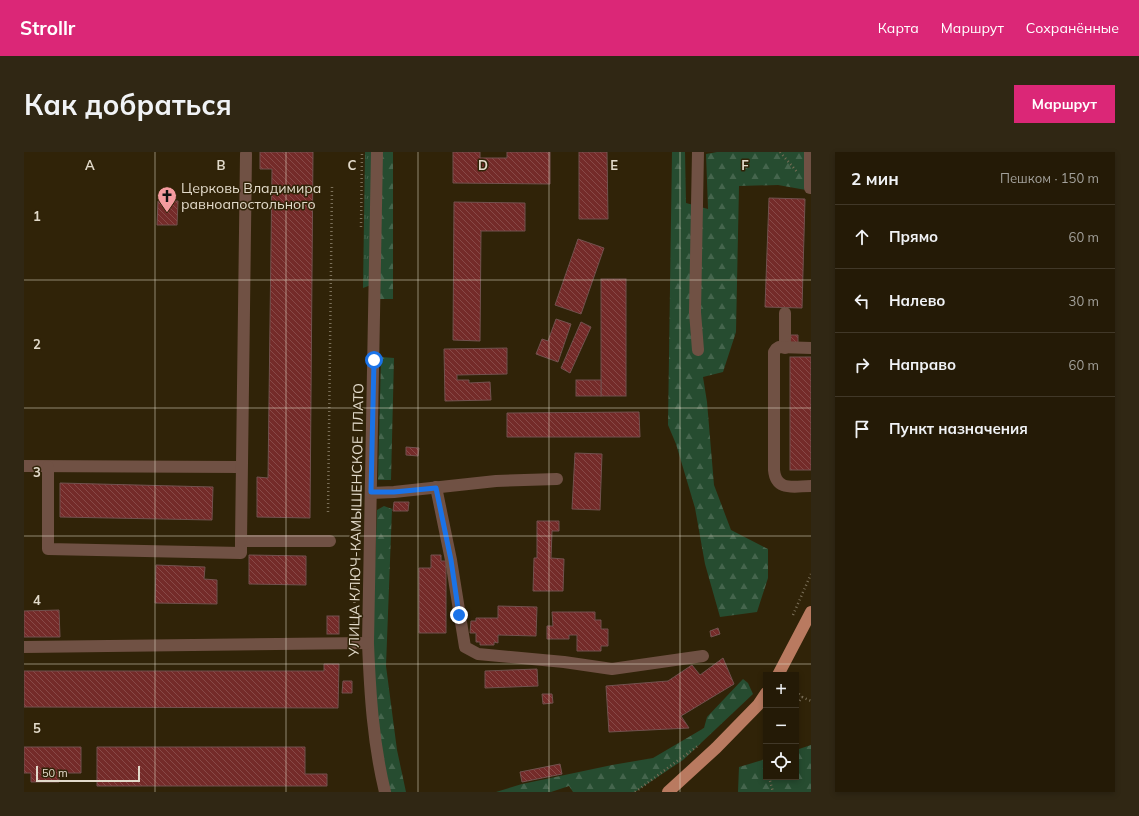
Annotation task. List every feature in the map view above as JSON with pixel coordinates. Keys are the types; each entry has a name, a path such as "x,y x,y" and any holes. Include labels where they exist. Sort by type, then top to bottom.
{"main road":[{"path":"780,672 811,612"},
{"path":"668,792 716,748 758,705 763,698"}],"street":[{"name":"УЛИЦА КЛЮЧ-КАМЫШЕНСКОЕ ПЛАТО","path":"378,152 368,643 372,714 379,770 385,792"},
{"path":"698,152 695,312 698,350"},
{"path":"810,152 810,188"},
{"path":"48,467 48,549 241,553 246,154"},
{"path":"785,313 785,348"},
{"path":"811,348 779,348 774,352 774,476 777,482 782,486 811,486"},
{"path":"24,466 241,467"},
{"path":"371,492 394,492 496,481 558,479"},
{"path":"436,488 451,560 465,647 478,654 564,662 612,669 703,656"},
{"path":"241,541 330,541"},
{"path":"24,647 368,643"}],"path":[{"path":"780,152 810,188"},
{"path":"328,512 332,186"},
{"path":"792,617 811,574"},
{"path":"799,694 811,701"},
{"path":"799,702 802,697"},
{"path":"635,792 702,742"},
{"path":"770,780 773,792"}],"green space":[{"path":"365,152 373,152 371,285 363,288"},
{"path":"381,152 393,152 393,299 379,299"},
{"path":"672,152 685,152 686,203 708,209 706,154 717,152 806,152 806,190 778,185 739,186 736,332 723,372 703,377 707,402 714,485 731,530 768,549 768,578 757,612 720,617 705,564 695,508 676,444 668,425"},
{"path":"381,357 394,358 391,480 378,480"},
{"path":"384,506 392,509 386,666 397,750 406,792 390,792 382,757 377,722 373,652 373,616 377,510"},
{"path":"743,679 748,683 753,694 683,760 635,792 573,792 569,786 551,792 496,792 522,784 653,758 704,728 707,717"},
{"path":"811,745 811,792 738,792 739,767 763,760 763,780 799,780 799,749"}],"building":[{"path":"260,152 313,152 310,518 257,517 257,477 268,478 272,169 260,169"},
{"path":"453,152 480,152 480,158 507,158 507,152 550,152 550,184 453,183"},
{"path":"579,152 607,152 608,219 579,219"},
{"path":"769,198 805,199 802,308 765,307"},
{"name":"Церковь Владимира равноапостольного","path":"158,201 178,201 177,225 157,225"},
{"path":"454,202 525,203 525,231 481,231 480,341 453,340"},
{"path":"578,239 604,248 581,314 555,305"},
{"path":"601,279 626,279 626,396 601,396"},
{"path":"556,319 571,324 558,362 536,354 542,339 548,341"},
{"path":"581,322 591,327 570,373 561,368"},
{"path":"791,335 798,335 798,343 790,343"},
{"path":"507,348 507,374 457,375 457,380 469,380 469,383 490,382 491,400 445,401 444,349"},
{"path":"790,357 811,357 811,470 790,470"},
{"path":"576,380 601,380 601,396 576,396"},
{"path":"639,412 640,437 507,437 507,413"},
{"path":"406,447 419,448 418,456 406,455"},
{"path":"575,453 602,454 600,510 572,509"},
{"path":"60,483 213,487 212,520 60,517"},
{"path":"394,502 409,502 408,511 393,511"},
{"path":"537,521 559,521 559,531 552,531 551,558 564,559 563,591 533,591 534,558 537,558"},
{"path":"249,555 306,556 306,585 249,584"},
{"path":"431,555 441,555 441,561 446,561 446,633 419,633 419,568 431,568"},
{"path":"156,565 205,567 204,579 217,580 217,604 155,603"},
{"path":"498,606 537,607 536,636 498,635 498,643 494,642 494,645 480,645 480,642 476,642 476,633 470,633 471,621 476,621 476,618 498,618"},
{"path":"59,610 60,637 24,637 24,611"},
{"path":"552,612 595,612 595,620 601,620 601,629 608,629 608,646 601,646 601,651 577,651 577,635 569,635 569,639 547,639 547,626 553,626"},
{"path":"327,616 339,616 339,634 327,634"},
{"path":"718,628 720,634 711,637 710,631"},
{"path":"723,658 734,684 681,716 689,728 609,732 606,686 668,681 692,665 700,675"},
{"path":"324,664 339,664 338,708 24,707 24,671 324,671"},
{"path":"537,669 538,686 485,688 485,671"},
{"path":"343,681 352,681 352,693 342,693"},
{"path":"542,694 552,694 553,703 543,704"},
{"path":"24,747 81,747 81,773 59,773 59,782 31,782 31,773 24,773"},
{"path":"97,747 305,747 305,774 327,774 327,786 97,786"},
{"path":"560,764 562,774 522,782 520,772"}],"place":[{"name":"Церковь Владимира равноапостольного","path":"167,213"}],"route":[{"path":"374,360 371,492 394,492 436,488 451,560 459,615"}]}
